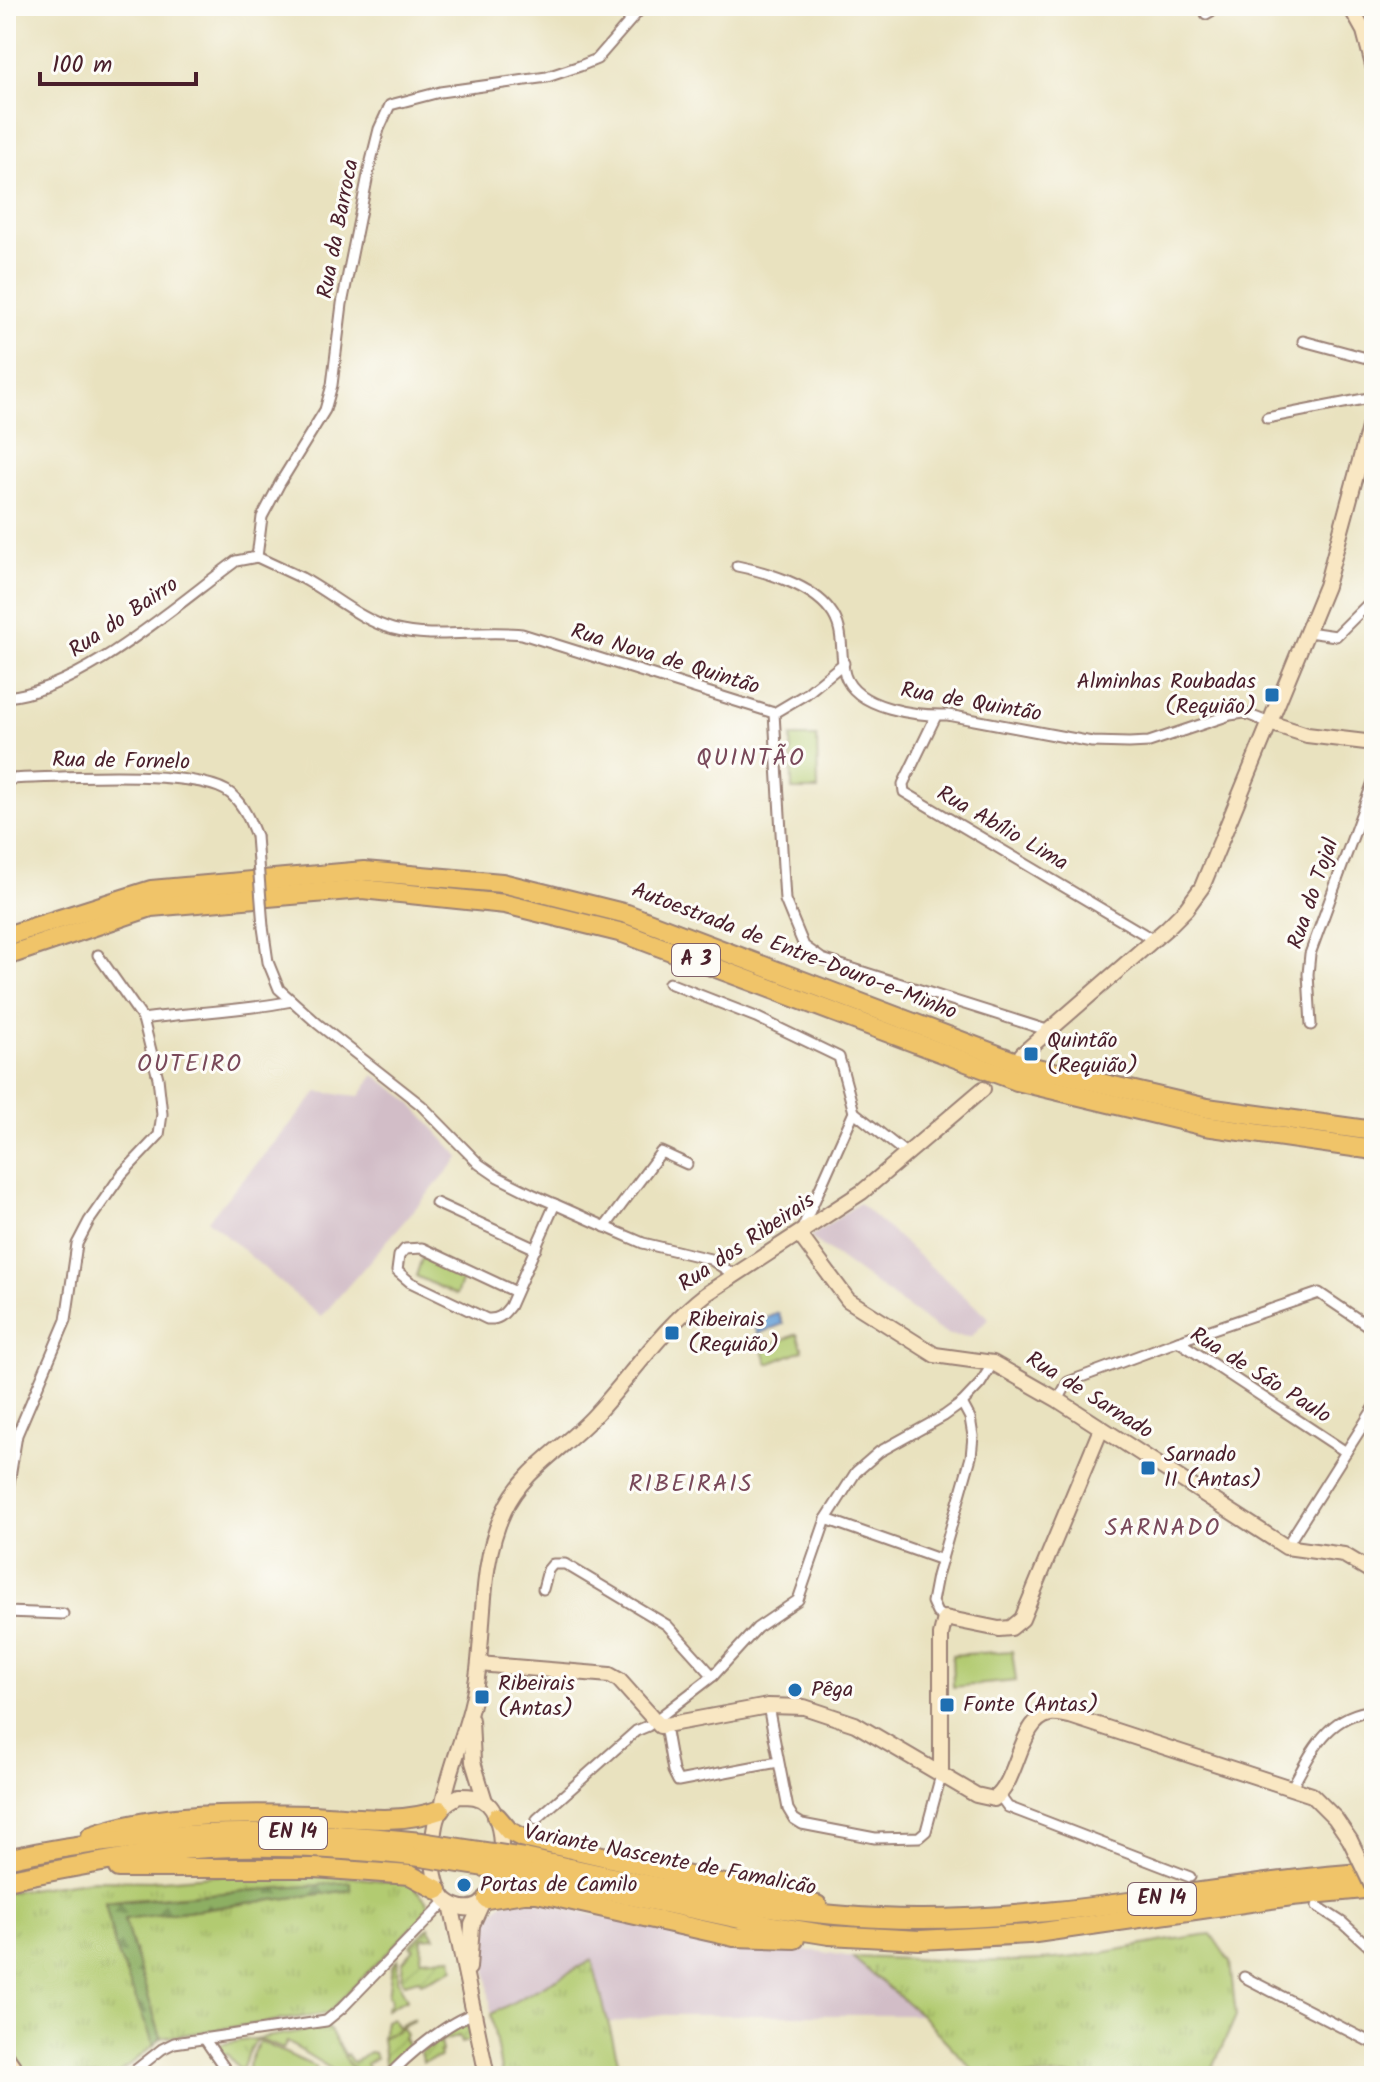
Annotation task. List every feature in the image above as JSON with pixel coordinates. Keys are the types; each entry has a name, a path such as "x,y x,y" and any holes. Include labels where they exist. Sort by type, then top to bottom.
{"highway":[{"name":"Autoestrada de Entre-Douro-e-Minho","path":"6,936 151,890 364,871 502,883 627,914 1024,1065 1207,1108 1374,1131"},
{"name":"Autoestrada de Entre-Douro-e-Minho","path":"6,956 151,907 362,889 505,904 623,933 1017,1081 1205,1126 1374,1150"},
{"path":"57,1849 102,1832 172,1819 287,1815 398,1820 441,1809"},
{"path":"491,1809 509,1831 523,1838 878,1918"},
{"name":"Variante Nascente de Famalicão","path":"6,1859 57,1849 164,1837 254,1833 339,1835 777,1910 878,1918 993,1918 1065,1912 1374,1872"},
{"name":"Variante Nascente de Famalicão","path":"6,1880 165,1852 208,1849 421,1850"},
{"name":"Variante Nascente de Famalicão","path":"523,1865 773,1926 829,1935 920,1940 1029,1934 1292,1896 1374,1889"},
{"path":"71,1867 315,1868 410,1875 445,1898"},
{"path":"485,1901 537,1893 746,1938 806,1939 829,1935"}],"main road":[{"path":"1350,6 1369,29 1374,69"},
{"path":"1022,1054 1154,940 1186,909 1202,887 1326,586 1372,429 1374,409"},
{"path":"1270,723 1307,735 1374,743"},
{"name":"Rua dos Ribeirais","path":"479,1664 490,1557 502,1515 519,1484 596,1415 680,1316 706,1294 862,1192 983,1089"},
{"name":"Rua de Sarnado","path":"799,1234 848,1300 935,1355 993,1363 1058,1400 1286,1547 1344,1555 1374,1573"},
{"path":"941,1775 941,1635 945,1618 999,1629 1011,1628 1022,1619 1101,1429"},
{"path":"487,2076 468,1981 445,1898 435,1880 434,1841 437,1817 471,1709 479,1664 610,1675 619,1680 659,1724 768,1706 804,1707 855,1724 976,1795 994,1799 1006,1788 1027,1736 1037,1722 1051,1713 1070,1716 1312,1795 1325,1805 1350,1840 1374,1889"},
{"path":"468,1981 472,1925 494,1891 498,1877 499,1834 473,1762 471,1709"},
{"path":"441,1809 459,1796 470,1796 491,1809"},
{"path":"445,1898 469,1907 485,1901"},
{"path":"6,2056 20,2076"}],"street":[{"name":"Rua da Barroca","path":"257,557 262,517 325,410 332,385 342,304 370,165 379,129 390,105 440,92 547,77 597,59 643,6"},
{"path":"1206,14 1220,6"},
{"path":"1303,341 1374,360"},
{"path":"1267,418 1374,397"},
{"name":"Rua do Bairro","path":"6,697 23,696 70,676 117,649 236,561 257,557"},
{"name":"Rua Nova de Quintão","path":"257,557 302,578 372,621 393,629 439,634 522,634 774,713 785,900 804,946 822,959 1050,1031"},
{"name":"Rua de Quintão","path":"737,566 789,583 826,605 842,635 845,675 860,696 877,705 1092,742 1149,742 1244,713 1270,723"},
{"path":"1308,632 1336,636 1374,598"},
{"path":"774,713 806,694 844,663"},
{"name":"Rua Abílio Lima","path":"936,716 903,784 904,792 1154,940"},
{"name":"Rua de Fornelo","path":"6,779 152,778 209,782 230,793 245,810 256,836 268,962 279,989 292,1001"},
{"name":"Rua do Tojal","path":"1311,1025 1310,954 1374,779"},
{"path":"6,1501 17,1435 66,1320 77,1244 122,1174 159,1135 162,1114 158,1078 143,1019 98,955"},
{"path":"669,983 756,1017 839,1057 854,1112 908,1155"},
{"path":"143,1019 247,1010 292,1001 421,1105 479,1164 498,1177 643,1243 710,1259 736,1276"},
{"path":"799,1234 854,1112"},
{"path":"605,1227 661,1152 687,1164"},
{"path":"436,1203 536,1249"},
{"path":"516,1292 422,1248 405,1249 397,1263 397,1271 403,1278 487,1319 495,1320 502,1316 516,1292 555,1204"},
{"path":"1178,1341 1319,1293 1374,1330"},
{"name":"Rua de São Paulo","path":"1058,1400 1068,1382 1178,1341 1346,1452 1286,1547"},
{"path":"537,1819 636,1731 659,1724 713,1676 757,1628 798,1600 826,1519 848,1482 879,1452 962,1403 980,1384 993,1363"},
{"path":"945,1618 937,1613 932,1602 971,1457 973,1436 970,1418 962,1403"},
{"path":"1346,1452 1374,1408"},
{"path":"826,1519 942,1560"},
{"path":"543,1589 548,1570 553,1564 565,1564 667,1625 713,1676"},
{"path":"6,1612 63,1614"},
{"path":"768,1706 788,1809 794,1819 816,1827 875,1838 919,1837 926,1831 941,1775"},
{"path":"1292,1787 1320,1739 1338,1720 1374,1710"},
{"path":"659,1724 674,1777 678,1781 778,1762"},
{"path":"1000,1796 1008,1807 1190,1877"},
{"path":"129,2076 167,2046 319,2023 333,2017 445,1898"},
{"path":"1317,1906 1343,1923 1374,1951"},
{"path":"1244,1977 1374,2044"},
{"path":"389,2076 458,2020 473,2014"},
{"path":"204,2038 230,2076"}],"shaded area":[{"path":"374,1075 405,1097 460,1157 321,1317 208,1220 318,1092 360,1096"},
{"path":"859,1203 989,1318 971,1337 949,1335 936,1328 810,1237"},
{"path":"530,1900 648,1927 706,1944 748,1951 817,1951 852,1957 921,2015 664,2015 608,2023 591,1960 491,2014 483,1933 486,1917 504,1902"}],"green space":[{"path":"791,737 817,737 818,790 792,790"},
{"path":"422,1258 463,1277 456,1295 416,1276"},
{"path":"797,1334 803,1350 768,1364 762,1348"},
{"path":"1012,1651 1016,1681 953,1687 952,1655"},
{"path":"223,1875 351,1877 412,1884 430,1905 428,1911 328,2013 161,2038 124,1919 350,1890 351,1883 105,1902 115,1946 154,2045 116,2076 29,2076 6,2044 6,1892 94,1880 150,1881"},
{"path":"351,1882 351,1890 124,1919 161,2038 154,2045 115,1946 105,1903"},
{"path":"429,1927 435,1937 422,1938 421,1959 452,1957 454,1969 421,1983 419,1979 404,1983 401,1979 403,1961 414,1949 411,1945"},
{"path":"1211,1934 1230,1962 1236,2016 1209,2076 979,2076 921,2015 852,1957 1039,1960 1084,1956"},
{"path":"398,1959 397,1980 407,1999 386,2010 390,2005 391,1997 388,1996 392,1966"},
{"path":"592,1960 622,2076 502,2076 491,2014"},
{"path":"392,2018 398,2027 414,2021 382,2038 385,2021"},
{"path":"459,2022 467,2024 471,2040 461,2043 459,2036 440,2042 440,2057 423,2062 420,2053"},
{"path":"328,2027 357,2076 344,2076 341,2071 338,2073 287,2042 283,2049 259,2039 255,2041 241,2071 216,2045"},
{"path":"402,2028 406,2035 403,2038 412,2052 386,2071 382,2038"},
{"path":"259,2041 316,2067 312,2076 255,2076 246,2072"},
{"path":"374,2053 376,2058 366,2064 368,2075 379,2069 383,2076 357,2076 344,2056 347,2054 353,2063"}],"water":[{"path":"778,1313 783,1324 758,1334 753,1322 755,1318 759,1321"}],"place":[{"name":"Alminhas Roubadas (Requião)","path":"1272,695"},
{"name":"Quintão (Requião)","path":"1031,1054"},
{"name":"Ribeirais (Requião)","path":"672,1333"},
{"name":"Sarnado II (Antas)","path":"1148,1468"},
{"name":"Pêga","path":"795,1690"},
{"name":"Ribeirais (Antas)","path":"482,1697"},
{"name":"Fonte (Antas)","path":"947,1705"},
{"name":"Portas de Camilo","path":"464,1885"}],"district":[{"name":"QUINTÃO","path":"751,758"},
{"name":"OUTEIRO","path":"190,1064"},
{"name":"RIBEIRAIS","path":"691,1484"},
{"name":"SARNADO","path":"1163,1528"}]}
